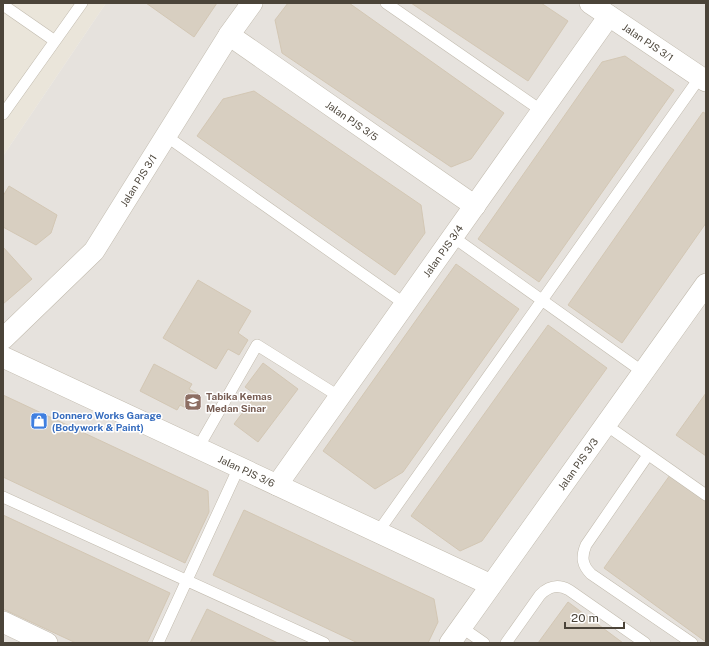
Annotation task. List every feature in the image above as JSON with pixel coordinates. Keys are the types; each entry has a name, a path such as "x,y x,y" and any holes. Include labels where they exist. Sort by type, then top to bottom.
{"street":[{"name":"Jalan PJS 3/1","path":"3,339 94,251 229,35 252,3"},
{"name":"Jalan PJS 3/1","path":"590,3 703,79"},
{"name":"Jalan PJS 3/4","path":"277,485 609,16"},
{"name":"Jalan PJS 3/5","path":"229,35 475,206"},
{"name":"Jalan PJS 3/3","path":"456,635 706,284"},
{"name":"Jalan PJS 3/6","path":"3,357 491,585"},
{"path":"3,622 47,643"}],"lane":[{"path":"3,114 82,3"},
{"path":"386,3 542,111"},
{"path":"3,5 55,41"},
{"path":"378,532 542,300 703,79"},
{"path":"166,136 405,304"},
{"path":"453,237 643,372"},
{"path":"198,448 257,345 340,397"},
{"path":"606,425 706,495"},
{"path":"648,455 586,545 582,560 585,568 591,574 692,643"},
{"path":"158,643 239,467"},
{"path":"3,497 324,643"},
{"path":"506,643 546,589 554,586 562,586 645,643"},
{"path":"456,635 484,643"}],"shaded area":[{"path":"3,3 106,3 3,156"},
{"path":"106,3 706,3 706,643 3,643 3,156"}],"building":[{"path":"146,3 217,3 194,37"},
{"path":"288,3 349,3 504,113 471,159 451,167 282,53 275,20"},
{"path":"411,3 541,3 568,21 528,81"},
{"path":"625,56 674,90 539,282 478,239 602,62"},
{"path":"254,91 421,205 425,233 395,275 197,136 223,99"},
{"path":"703,112 706,114 706,223 622,343 568,305"},
{"path":"9,186 57,215 51,233 36,245 3,227 3,196"},
{"path":"3,247 32,279 3,304"},
{"path":"456,264 519,309 403,472 375,489 323,451"},
{"path":"198,280 251,311 238,333 248,340 239,355 228,349 216,369 163,338"},
{"path":"548,325 607,368 482,541 460,551 411,516"},
{"path":"263,363 298,389 258,442 234,424 256,395 245,387"},
{"path":"154,364 192,384 189,389 198,394 190,410 180,405 177,410 140,391"},
{"path":"706,393 706,456 676,435"},
{"path":"3,395 208,491 209,512 185,563 3,477"},
{"path":"670,475 706,502 706,642 604,568"},
{"path":"244,510 434,599 438,622 428,643 358,643 213,575"},
{"path":"3,515 170,593 148,641 146,643 76,643 3,609"},
{"path":"568,602 623,643 538,643"},
{"path":"207,609 278,643 190,643"}],"place":[{"name":"Tabika Kemas Medan Sinar","path":"193,402"},
{"name":"Donnero Works Garage (Bodywork & Paint)","path":"39,421"}]}
